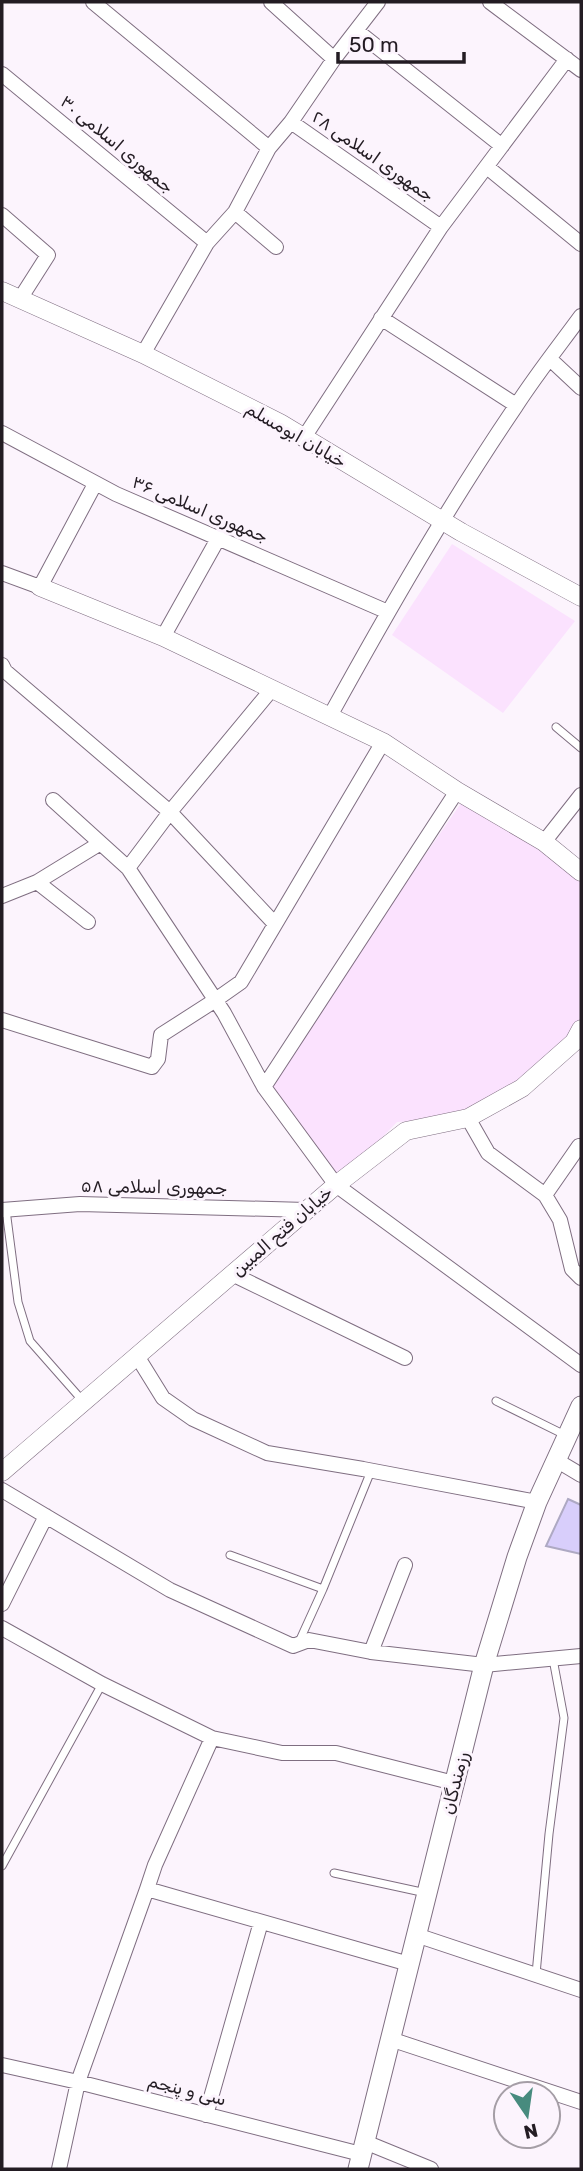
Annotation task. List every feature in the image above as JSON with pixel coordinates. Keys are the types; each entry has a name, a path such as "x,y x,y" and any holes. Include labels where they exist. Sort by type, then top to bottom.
{"main road":[{"name":"رزمندگان","path":"361,2155 484,1665 537,1502 581,1406"}],"street":[{"path":"93,2 269,148"},
{"path":"271,2 334,59"},
{"path":"291,122 334,59 378,2"},
{"path":"489,2 581,70"},
{"path":"357,31 502,146"},
{"path":"441,227 567,59"},
{"name":"جمهوری اسلامی ۳۰","path":"2,74 207,243"},
{"name":"جمهوری اسلامی ۲۸","path":"143,354 207,243 235,212 269,148 291,122 441,227 303,439"},
{"path":"486,167 581,244"},
{"path":"235,212 276,247"},
{"path":"2,215 48,255 20,299"},
{"name":"خیابان ابومسلم","path":"2,291 143,354 280,423 442,520 581,597"},
{"path":"330,716 442,520 516,405 581,316"},
{"path":"382,318 516,405"},
{"path":"550,359 581,388"},
{"name":"جمهوری اسلامی ۳۶","path":"2,433 95,484 388,612"},
{"path":"40,587 95,484"},
{"path":"163,637 219,537"},
{"path":"4,577 40,587 163,637 383,741 457,791 544,842 581,872"},
{"path":"2,666 170,812 275,924"},
{"path":"128,869 170,812 272,689"},
{"path":"2,1020 152,1066 158,1059 161,1035 241,982 383,741"},
{"path":"264,1087 457,791"},
{"path":"544,842 581,795"},
{"path":"53,800 128,869 224,1013 264,1087 336,1185 581,1366"},
{"path":"2,896 37,882 99,844"},
{"path":"37,882 88,922"},
{"name":"خیابان فتح المبین","path":"2,1472 306,1210 406,1131 468,1118 522,1088 574,1042 581,1029"},
{"path":"468,1118 488,1153 545,1195 560,1220 572,1269 581,1278"},
{"path":"545,1195 579,1146"},
{"name":"جمهوری اسلامی ۵۸","path":"4,1210 80,1203 306,1210"},
{"path":"232,1274 405,1358"},
{"path":"137,1356 163,1398 193,1419 267,1453 537,1502"},
{"path":"556,1460 581,1475"},
{"path":"2,1490 170,1590 293,1646 309,1640 371,1652 484,1665 581,1656"},
{"path":"2,1604 46,1516"},
{"path":"371,1652 405,1565"},
{"path":"2,1628 102,1684 212,1738 282,1753 336,1753 454,1783"},
{"path":"59,2169 78,2082 155,1865 212,1738"},
{"path":"147,1889 409,1964"},
{"path":"206,2115 261,1922"},
{"path":"416,1935 581,1990"},
{"path":"390,2039 581,2102"},
{"name":"سی و پنجم","path":"2,2065 361,2155 431,2169"}],"lane":[{"path":"555,727 581,748"},
{"path":"4,1210 18,1302 30,1341 83,1402"},
{"path":"496,1401 568,1436"},
{"path":"298,1644 371,1471"},
{"path":"230,1555 323,1588"},
{"path":"536,1974 549,1834 564,1718 553,1658"},
{"path":"2,1866 102,1684"},
{"path":"334,1873 427,1893"}],"shaded area":[{"path":"452,544 575,621 503,713 392,635"},
{"path":"466,796 581,872 581,1029 574,1042 468,1118 397,1122 336,1185 264,1087"}],"building":[{"path":"568,1499 581,1505 581,1554 546,1546"}]}
